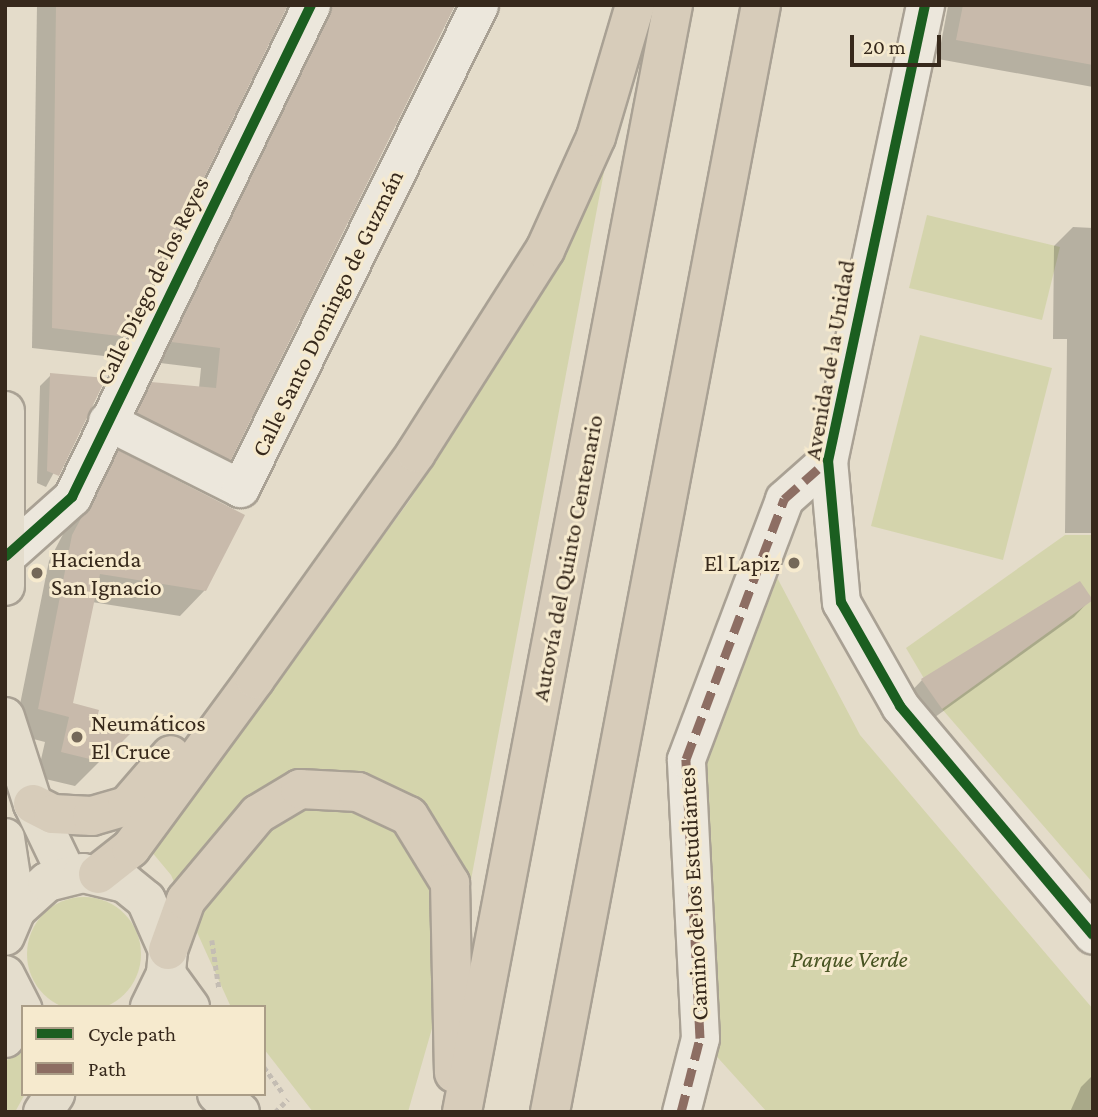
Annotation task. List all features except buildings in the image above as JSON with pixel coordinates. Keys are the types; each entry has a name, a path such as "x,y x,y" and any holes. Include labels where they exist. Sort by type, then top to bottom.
{"highway":[{"path":"83,875 131,848 416,453 545,250 596,137 635,5"},
{"name":"Autovía del Quinto Centenario","path":"462,1112 673,5"},
{"path":"551,1112 761,5"},
{"path":"33,804 53,814 92,816 127,806 180,744 256,678"},
{"path":"161,977 186,901 218,855 258,814 300,789 358,792 409,816 450,883 456,1112"}],"main road":[{"path":"5,411 5,586"},
{"path":"5,717 33,804 83,875 146,900 161,977 205,1000"},
{"path":"5,838 10,920"},
{"path":"10,920 30,894 83,875"},
{"path":"43,1112 54,1096"},
{"path":"220,1096 240,1112"},
{"path":"254,1096 275,1101"}],"street":[{"name":"Calle Diego de los Reyes","path":"6,556 72,497 311,5"},
{"name":"Calle Santo Domingo de Guzmán","path":"107,421 240,488 479,5"},
{"name":"Avenida de la Unidad","path":"925,5 828,460 841,602 900,706 1093,935"},
{"name":"Camino de los Estudiantes","path":"681,1112 700,1038 686,759 784,499 828,460"},
{"path":"6,476 33,504 72,497"}],"path":[{"path":"205,1000 212,940"},
{"path":"266,1073 275,1101 275,1112"},
{"path":"265,1112 275,1101"},
{"path":"275,1101 298,1112"}],"green space":[{"path":"612,129 464,917 408,1112 313,1112 266,1052 266,1005 230,1005 171,875 151,851 410,500 540,291"},
{"path":"927,215 1060,247 1042,320 909,288"},
{"path":"920,335 1052,368 1003,560 871,526"},
{"path":"1065,535 1093,535 1093,883 942,709 906,648"},
{"name":"Parque Verde","path":"762,549 860,735 1093,1009 1093,1112 767,1112 700,1038 686,759"},
{"path":"73,898 95,898 116,907 131,922 140,943 137,976 124,994 109,1005 59,1005 37,986 28,965 28,943 37,922 52,907"},
{"path":"13,1048 21,1052 21,1096 24,1096 15,1112 5,1112 5,1065"}],"marked path":[{"path":"681,1112 700,1038 686,759 784,499 828,460"}],"cycle path":[{"path":"6,556 72,497 311,5"},
{"path":"925,5 828,460 841,602 900,706 1093,935"}],"place":[{"name":"El Lapiz","path":"794,563"},
{"name":"Hacienda San Ignacio","path":"37,573"},
{"name":"Neumáticos El Cruce","path":"77,737"}]}
